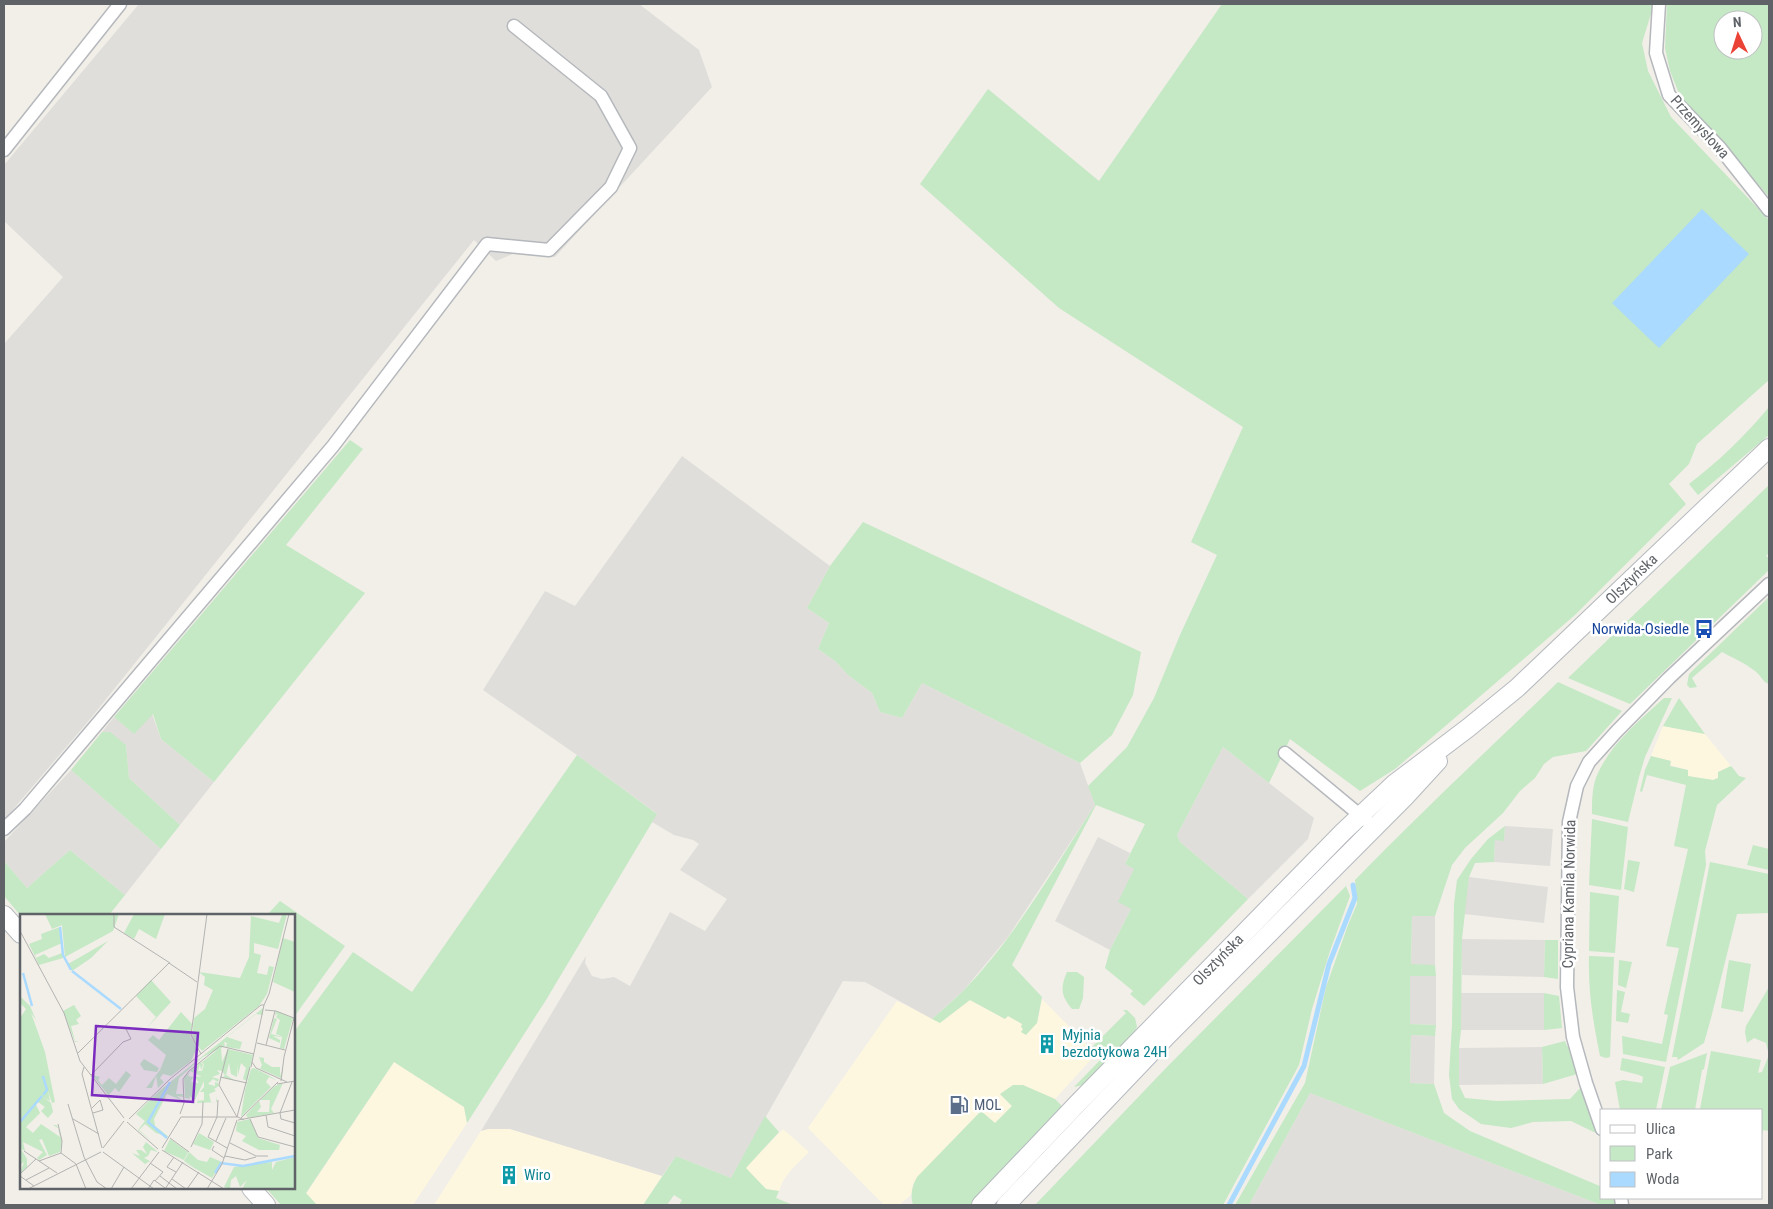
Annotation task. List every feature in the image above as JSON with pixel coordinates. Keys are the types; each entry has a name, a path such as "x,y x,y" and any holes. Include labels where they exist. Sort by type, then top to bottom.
{"main road":[{"name":"Olsztyńska","path":"981,1205 1098,1082 1361,815 1394,784 1517,688 1769,448"},
{"name":"Olsztyńska","path":"1006,1205 1165,1038 1374,827 1468,728"},
{"path":"4,915 20,933"},
{"path":"252,1189 266,1205"}],"street":[{"path":"4,150 120,4"},
{"name":"Przemysłowa","path":"1659,4 1656,53 1669,94 1720,148 1769,210"},
{"path":"4,829 25,809 333,446 487,244 549,250 611,187 630,148 601,96 514,26"},
{"name":"Cypriana Kamila Norwida","path":"1600,1122 1573,1037 1567,988 1569,822 1577,786 1589,762 1611,737 1669,678 1769,584"},
{"path":"1286,753 1374,827"}],"shaded area":[{"path":"139,4 639,4 699,50 712,87 555,257 513,254 496,261 474,240 91,718 4,820 4,344 63,277 4,221 4,165"},
{"path":"682,456 830,566 807,608 829,623 818,649 872,693 880,712 902,718 922,683 1080,763 1095,805 1008,937 964,990 932,1019 865,982 843,981 731,1178 676,1156 662,1176 510,1129 488,1129 481,1131 586,956 585,963 592,976 602,979 614,977 630,986 670,912 705,931 727,899 680,870 699,844 693,840 674,835 652,822 656,813 483,690 545,591 575,606"},
{"path":"152,714 161,739 214,782 180,825 129,778 126,745 102,732 114,717 134,733"},
{"path":"1663,726 1705,734 1731,766 1718,772 1718,778 1713,780 1687,776 1688,770 1670,765 1671,761 1651,756"},
{"path":"1223,747 1314,818 1308,839 1248,899 1180,842 1177,835"},
{"path":"71,770 161,849 125,895 70,850 27,888 4,861 4,842"},
{"path":"1505,826 1553,829 1550,866 1494,862 1495,840 1504,840"},
{"path":"1098,837 1130,853 1125,864 1135,869 1131,909 1110,950 1055,921"},
{"path":"1469,877 1548,887 1544,923 1464,914"},
{"path":"1412,916 1435,916 1435,965 1411,965"},
{"path":"1462,939 1545,940 1544,977 1462,975"},
{"path":"1410,976 1436,976 1436,1025 1410,1024"},
{"path":"1461,993 1544,993 1544,1030 1461,1030"},
{"path":"1042,999 1096,1054 1055,1099 1041,1093 1000,1094 1012,1106 995,1123 981,1111 913,1184 911,1195 899,1205 884,1205 808,1128 897,1001 940,1022 970,1000 1005,1019 1008,1016 1023,1024 1021,1027 1037,1023"},
{"path":"1411,1035 1435,1036 1434,1084 1410,1083"},
{"path":"1542,1047 1543,1084 1459,1085 1459,1048"},
{"path":"394,1062 464,1107 467,1123 413,1205 317,1205 306,1194"},
{"path":"1310,1093 1601,1205 1249,1205"},
{"path":"488,1129 510,1129 662,1176 643,1205 434,1205 481,1131"},
{"path":"783,1129 809,1152 790,1171 779,1191 766,1189 745,1168"}],"green space":[{"path":"1222,4 1654,4 1642,43 1648,71 1671,117 1769,220 1769,380 1697,444 1689,464 1669,484 1686,504 1575,615 1395,769 1360,791 1290,739 1269,783 1223,747 1177,835 1180,842 1248,899 1144,1006 1130,994 1133,991 1105,968 1110,950 1131,909 1118,902 1134,869 1125,864 1145,824 1096,805 1012,965 1042,997 1037,1023 1026,1035 1021,1032 1023,1029 1021,1027 1022,1024 1008,1016 1005,1019 970,1000 940,1023 932,1019 964,990 983,969 1034,901 1095,805 1088,786 1127,747 1154,698 1180,635 1217,555 1191,542 1243,427 1059,308 920,184 988,89 1099,181"},
{"path":"1667,4 1769,4 1769,197 1680,96 1670,71 1665,48"},
{"path":"1769,407 1769,435 1698,495 1689,484 1731,448"},
{"path":"350,440 363,449 286,545 365,593 214,782 161,739 153,714 134,734 114,717"},
{"path":"1769,485 1769,553 1766,556 1769,558 1769,570 1630,704 1568,678"},
{"path":"863,522 1141,652 1133,695 1112,735 1080,763 922,683 902,718 880,712 872,693 818,649 829,623 807,608 830,566"},
{"path":"1769,597 1769,684 1751,668 1722,652 1692,678 1697,687 1690,688 1687,685 1689,674"},
{"path":"1558,682 1622,711 1586,751 1553,757 1544,764 1535,778 1520,791 1503,813 1465,848 1452,865 1435,916 1412,916 1411,964 1435,965 1436,976 1410,976 1410,1024 1436,1025 1435,1036 1411,1035 1410,1083 1434,1084 1444,1113 1470,1131 1600,1186 1600,1199 1624,1199 1625,1205 1601,1205 1310,1093 1249,1205 1235,1205 1305,1083 1326,987 1357,904 1355,880"},
{"path":"1664,698 1672,698 1645,757 1628,822 1592,814 1592,797 1597,776 1611,751"},
{"path":"1679,698 1705,734 1663,726"},
{"path":"102,732 110,732 126,745 129,778 180,825 161,849 71,770"},
{"path":"577,755 657,814 546,1000 467,1123 464,1107 394,1062 306,1193 317,1205 281,1205 267,1189 295,1189 295,1031 353,952 412,992"},
{"path":"1651,756 1671,761 1670,766 1688,770 1688,776 1713,780 1718,778 1718,772 1731,766 1739,776 1746,778 1717,805 1705,851 1706,865 1666,1062 1623,1054 1622,1036 1662,1044 1668,1015 1664,1014 1679,948 1666,946 1688,849 1674,846 1686,785 1647,775 1642,792 1640,791 1645,770"},
{"path":"1592,819 1628,827 1621,890 1589,885"},
{"path":"1505,826 1504,841 1495,840 1494,862 1475,863 1469,877 1462,939 1459,1085 1465,1098 1497,1101 1570,1099 1584,1084 1600,1115 1600,1135 1571,1121 1533,1122 1511,1128 1481,1124 1459,1109 1452,1099 1449,1075 1452,1025 1454,904 1457,880 1488,839"},
{"path":"1753,845 1769,849 1769,870 1747,865"},
{"path":"70,850 125,895 110,914 20,915 4,896 4,861 27,888"},
{"path":"1628,860 1640,862 1634,892 1624,889"},
{"path":"1710,862 1769,874 1769,913 1737,914 1704,1043 1678,1060 1677,1057 1672,1057"},
{"path":"1346,886 1350,896 1312,1009 1299,1065 1223,1205 1035,1205 1167,1067"},
{"path":"1590,892 1619,896 1615,953 1589,951"},
{"path":"280,901 345,946 295,1016 295,914 268,914"},
{"path":"1545,940 1558,940 1558,979 1544,977"},
{"path":"1589,956 1614,957 1610,1057 1606,1058 1600,1056 1595,1031 1590,994"},
{"path":"1619,960 1632,962 1626,988 1618,985"},
{"path":"1729,960 1751,964 1743,1012 1721,1008"},
{"path":"1067,972 1077,972 1084,977 1083,998 1079,1009 1072,1009 1064,996 1063,983"},
{"path":"1769,987 1769,1055 1766,1043 1754,1038 1747,1043 1745,1032 1746,1026"},
{"path":"1617,990 1625,992 1621,1012 1630,1014 1628,1023 1616,1021"},
{"path":"1544,993 1559,996 1562,1028 1544,1030"},
{"path":"1123,1010 1127,1010 1135,1018 1137,1027 1130,1041 1087,1084 1074,1087 1103,1057 1091,1048 1126,1013"},
{"path":"1565,1041 1567,1046 1580,1050 1584,1072 1543,1084 1542,1047"},
{"path":"1711,1051 1761,1060 1758,1073 1762,1072 1769,1055 1769,1131 1763,1130 1763,1109 1700,1109"},
{"path":"1707,1053 1695,1109 1661,1109 1670,1067"},
{"path":"1622,1058 1665,1067 1656,1109 1620,1109 1615,1082 1623,1080 1642,1083 1643,1077 1620,1070"},
{"path":"1013,1085 1023,1085 1055,1099 1066,1110 973,1205 913,1205 912,1191 917,1177 981,1111 995,1123 1012,1106 1000,1094"},
{"path":"765,1116 779,1132 746,1168 766,1189 779,1191 776,1198 793,1205 679,1205 682,1200 674,1195 667,1205 643,1205 676,1156 731,1178"}],"water":[{"path":"1702,209 1749,254 1659,348 1612,303"}],"waterway":[{"path":"1229,1205 1304,1066 1329,964 1355,898 1353,885"}],"place":[{"name":"Norwida-Osiedle","path":"1704,629"},
{"name":"Myjnia bezdotykowa 24H","path":"1047,1044"},
{"name":"MOL","path":"959,1105"},
{"name":"Wiro","path":"509,1175"}]}
